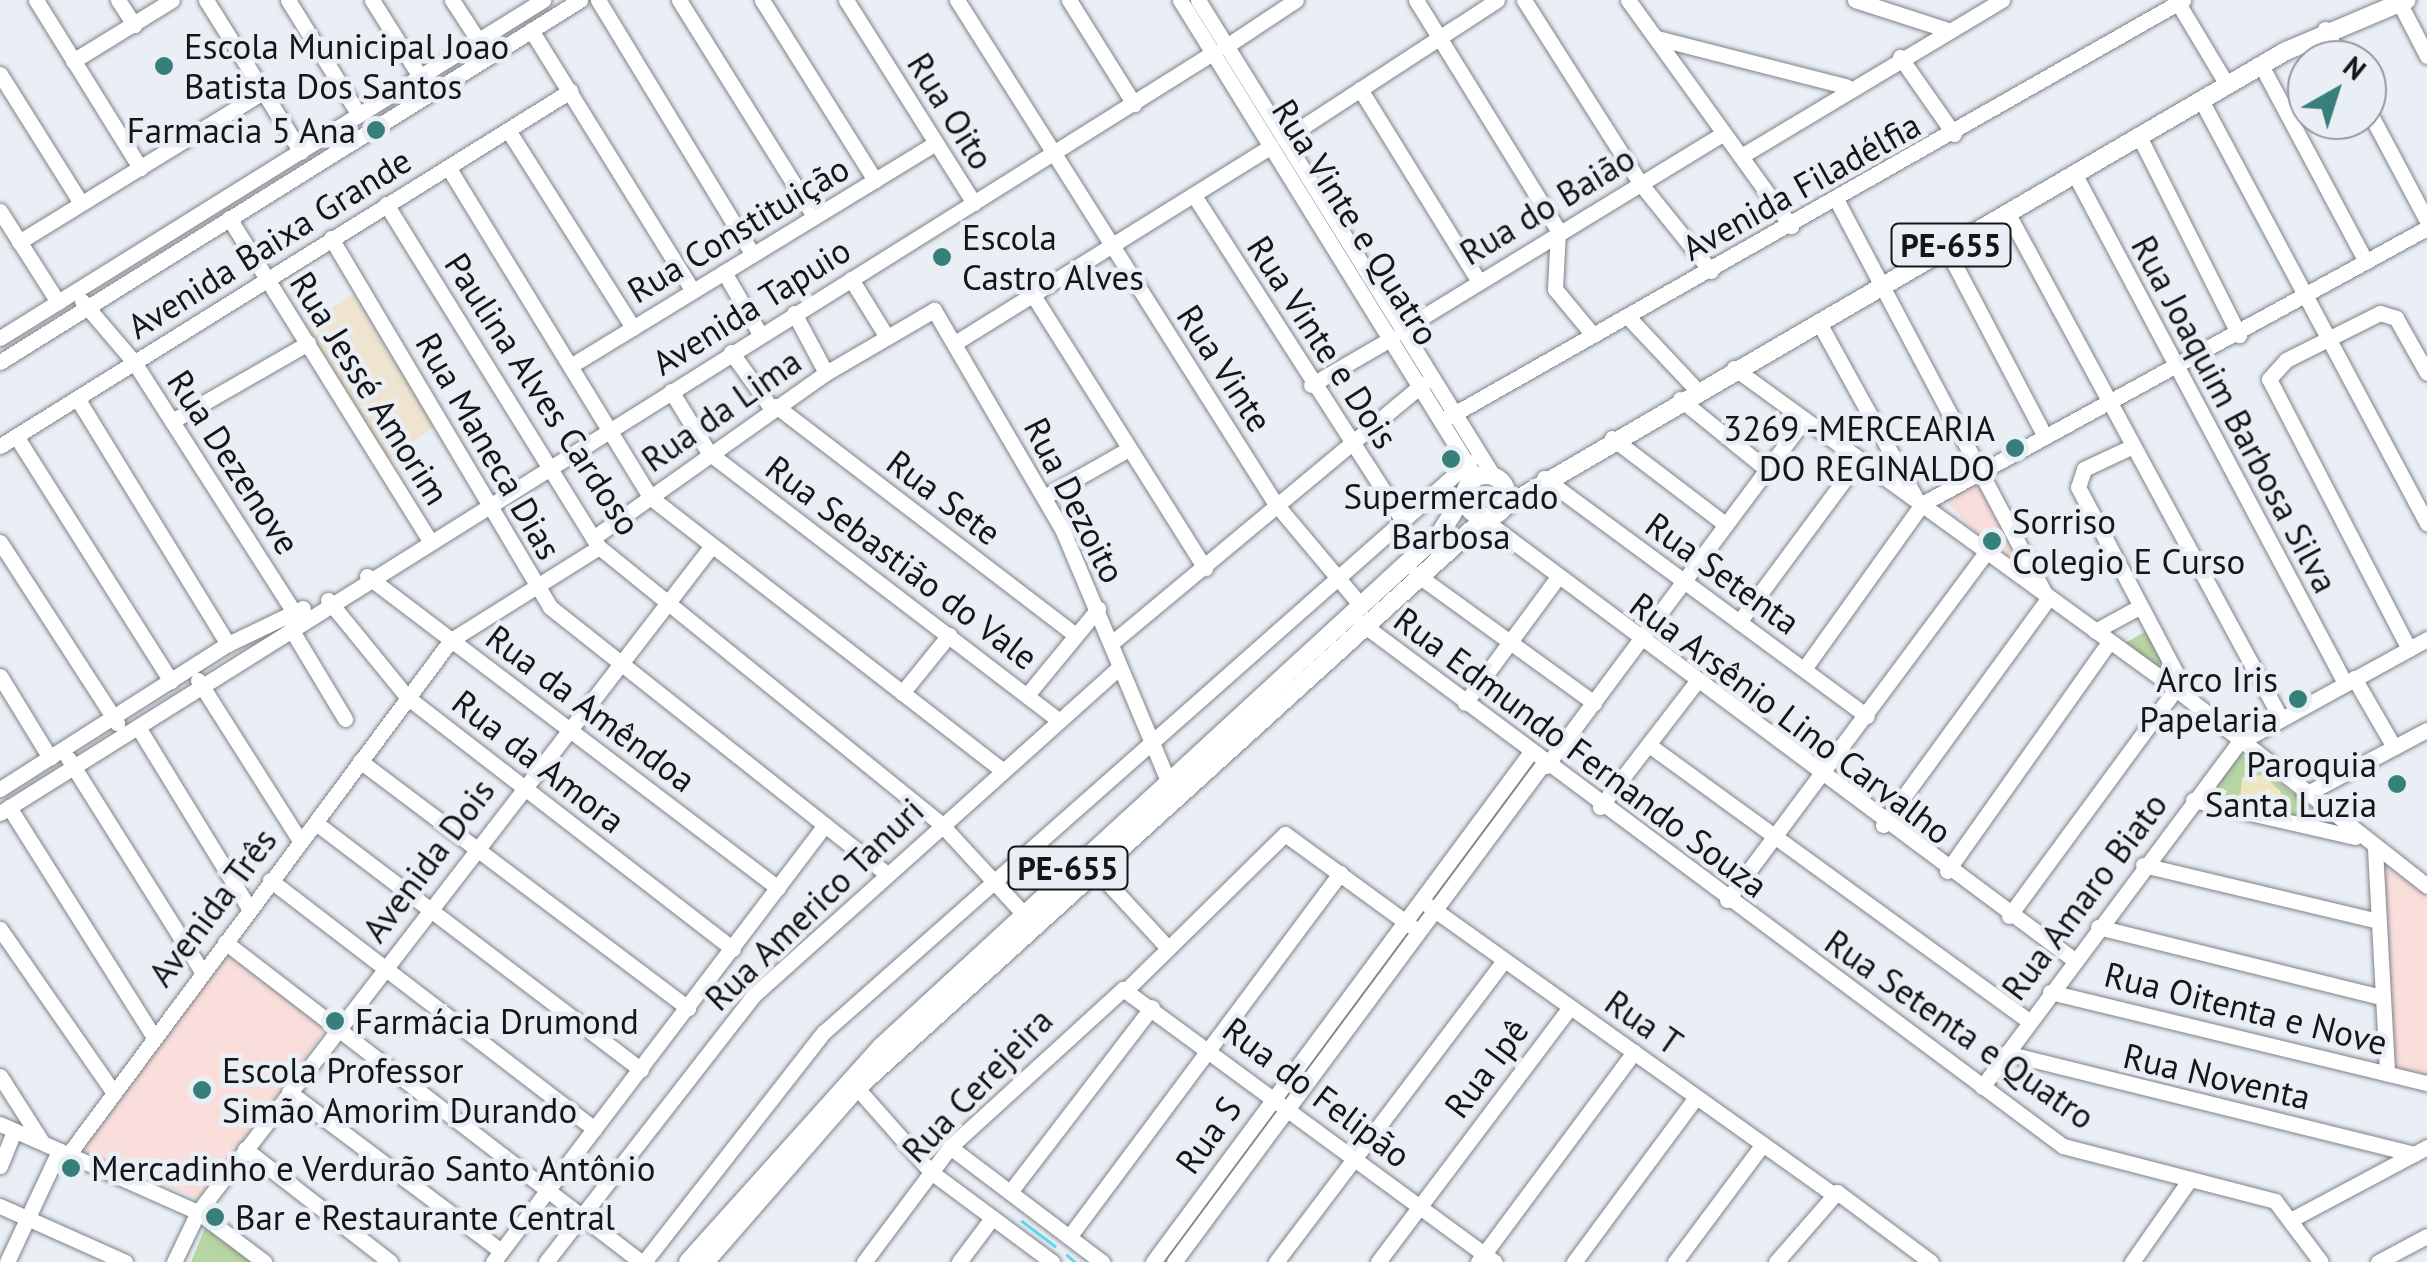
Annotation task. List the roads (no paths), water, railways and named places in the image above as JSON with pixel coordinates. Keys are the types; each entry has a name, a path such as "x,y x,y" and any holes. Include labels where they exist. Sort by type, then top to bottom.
{"main road":[{"name":"PE-655","path":"705,1262 857,1088 1361,623 1482,518 1612,438 1884,286 2325,29 2403,1"},
{"name":"PE-655","path":"688,1262 810,1119 1021,911 1450,524 1480,472"},
{"path":"1480,472 1504,507"},
{"path":"1464,495 1482,518"}],"street":[{"path":"36,0 140,168"},
{"path":"118,0 134,25"},
{"path":"73,61 172,0"},
{"path":"206,0 301,152"},
{"path":"288,0 359,115"},
{"path":"372,0 421,78"},
{"path":"452,0 478,40 472,64"},
{"path":"0,338 543,0"},
{"path":"0,362 580,0"},
{"path":"598,0 753,255"},
{"path":"679,0 814,216"},
{"path":"762,0 875,180"},
{"name":"Rua Oito","path":"846,0 974,203"},
{"path":"957,0 1055,156"},
{"path":"1068,0 1134,104"},
{"name":"Rua Vinte e Quatro","path":"1180,0 1209,32 1451,415 1480,472"},
{"name":"Rua Vinte e Quatro","path":"1198,0 1209,32"},
{"name":"Avenida Tapuio","path":"3,810 202,686 322,603 1055,156 1296,0"},
{"path":"1416,0 1558,230 1556,289 1594,335"},
{"path":"955,343 1195,197 1497,0"},
{"path":"1524,0 1640,183 1710,271"},
{"path":"1628,0 1791,226"},
{"path":"1855,0 1948,30"},
{"path":"1743,155 1846,86 2002,0"},
{"path":"2145,0 2155,17"},
{"path":"2403,1 2427,56"},
{"path":"2181,2 2227,86"},
{"name":"Avenida Filadélfia","path":"1451,415 1837,201 2181,2"},
{"path":"2325,29 2331,40"},
{"path":"531,30 693,291"},
{"path":"1657,38 1846,86"},
{"path":"1900,56 1954,134"},
{"path":"2261,65 2366,262"},
{"path":"0,74 81,204"},
{"path":"1360,89 1478,280"},
{"name":"Avenida Baixa Grande","path":"0,446 570,91"},
{"path":"19,242 263,92"},
{"path":"394,94 403,110"},
{"path":"2200,100 2427,524"},
{"path":"508,130 633,328"},
{"name":"Rua do Baião","path":"1311,385 1398,334 1558,230 1723,134"},
{"path":"2139,136 2239,335"},
{"path":"1804,669 1919,502 2239,335 2427,225 2383,140"},
{"name":"Rua Constituição","path":"572,365 936,143"},
{"name":"Rua Vinte","path":"1055,156 1276,503 1359,603"},
{"path":"448,167 650,497 710,548 1002,770"},
{"name":"Rua Joaquim Barbosa Silva","path":"2074,173 2175,368 2350,681 2394,747"},
{"name":"Rua Vinte e Dois","path":"1195,197 1311,385 1402,519"},
{"path":"1837,201 2048,599"},
{"name":"Paulina Alves Cardoso","path":"386,204 552,465 596,542 662,606 941,824 1021,911"},
{"path":"0,211 19,242 64,298"},
{"path":"2007,212 2280,717"},
{"path":"201,214 209,230"},
{"name":"Rua Jessé Amorim","path":"229,218 429,539"},
{"name":"Rua Maneca Dias","path":"332,238 536,586 616,666 887,874"},
{"path":"1946,248 2044,435"},
{"path":"724,272 760,334"},
{"path":"851,279 884,334"},
{"path":"1033,296 1125,451 1205,568"},
{"name":"Rua Dezenove","path":"64,298 89,305 134,362 295,621 345,719"},
{"name":"Rua Dezoito","path":"884,334 930,309 955,343 1046,496 1113,642 1149,743 1168,778"},
{"path":"794,313 826,373"},
{"path":"2409,648 2271,387 2276,366 2390,314 2427,373"},
{"path":"1628,318 1688,394 1766,469"},
{"path":"1818,320 1919,502"},
{"name":"Rua da Lima","path":"407,697 451,640 536,586 709,453 884,334"},
{"name":"Rua Vinte e Quatro","path":"1398,334 1423,384 1451,415 1480,472"},
{"path":"172,421 308,343"},
{"name":"Rua Sete","path":"731,352 774,408 1076,635"},
{"path":"1734,368 2176,689 2304,795 2427,886"},
{"path":"1113,642 1423,384"},
{"path":"670,391 709,453"},
{"path":"77,398 228,644"},
{"path":"1539,761 1594,703 1803,420"},
{"path":"16,436 172,681"},
{"path":"1612,438 1725,524"},
{"path":"2133,446 2084,469 2077,482 2139,607 2194,705"},
{"path":"1046,496 1125,451"},
{"name":"Rua Sebastião do Vale","path":"709,453 1058,720"},
{"path":"1740,622 1858,461"},
{"path":"224,942 642,1262 805,1052 992,877 1149,743 1335,575 1402,519 1480,472"},
{"name":"Rua Setenta","path":"1544,478 1867,716"},
{"name":"Rua Arsênio Lino Carvalho","path":"1482,518 1556,582 1694,685 1946,871 2073,959"},
{"path":"0,542 114,718 131,731 250,908"},
{"name":"Avenida Dois","path":"174,1262 198,1212 245,1149 566,726 710,548"},
{"path":"1727,900 1986,553"},
{"path":"1416,574 1594,703"},
{"name":"Rua da Amêndoa","path":"367,576 778,888"},
{"path":"1465,703 1556,582"},
{"path":"1883,825 2048,599"},
{"name":"Rua da Amora","path":"322,603 407,697 733,950"},
{"path":"2095,632 2139,607"},
{"path":"1027,695 1098,609"},
{"name":"Avenida Tapuio","path":"0,789 228,644 295,621"},
{"name":"Rua Edmundo Fernando Souza","path":"1361,623 1600,808 1765,928"},
{"path":"902,693 948,635"},
{"path":"2238,742 2427,639"},
{"path":"1946,871 2109,642"},
{"name":"Rua Americo Tanuri","path":"546,1262 744,1004 1120,667"},
{"path":"191,668 300,841"},
{"path":"0,676 57,754 73,766 201,970"},
{"path":"1600,808 1694,685"},
{"path":"2010,916 2176,689"},
{"name":"Avenida Três","path":"7,1262 63,1153 114,1093 152,1034 316,823 407,697"},
{"path":"2304,795 2427,730"},
{"name":"Rua Amaro Biato","path":"1982,1087 2143,864 2238,742"},
{"path":"1649,744 2028,1020"},
{"name":"Rua S","path":"1152,1262 1420,899 1539,761"},
{"name":"Rua S","path":"1174,1262 1539,761"},
{"path":"360,762 688,1008"},
{"path":"2193,800 2362,838"},
{"path":"3,810 152,1034"},
{"path":"316,823 641,1070"},
{"path":"288,1092 497,1256 825,825"},
{"path":"1128,990 1277,836 1293,838 1418,932"},
{"path":"2376,849 2387,1074"},
{"path":"2143,864 2378,921"},
{"path":"1095,869 1168,946"},
{"path":"1070,1238 1340,874"},
{"path":"270,880 594,1129"},
{"name":"Rua T","path":"1420,899 1833,1194 1858,1200 1931,1262"},
{"path":"2098,926 2381,997"},
{"path":"0,928 114,1093"},
{"name":"Rua Setenta e Quatro","path":"1765,928 2078,1154 2276,1201 2296,1217"},
{"path":"1276,1262 1504,960"},
{"name":"Rua do Felipão","path":"1128,990 1486,1259"},
{"name":"Rua Cerejeira","path":"864,1262 950,1148 1101,1000 1128,990"},
{"name":"Rua Oitenta e Nove","path":"2050,992 2427,1084"},
{"path":"1010,1192 1152,1006"},
{"name":"Rua Ipê","path":"1378,1262 1570,1007"},
{"path":"1486,1259 1634,1052"},
{"name":"Rua Noventa","path":"2006,1052 2421,1150"},
{"path":"0,1076 42,1142"},
{"path":"857,1088 932,1172 1052,1262"},
{"path":"1574,1262 1696,1096"},
{"path":"0,1166 7,1127 198,1212 264,1262"},
{"path":"1675,1262 1763,1144"},
{"path":"950,1148 1102,1262"},
{"path":"245,1149 390,1262"},
{"path":"2321,1262 2296,1217 2421,1150"},
{"path":"2132,1262 2188,1182"},
{"path":"1776,1262 1833,1194"},
{"path":"0,1206 125,1262"},
{"path":"959,1262 992,1218"},
{"path":"2378,1262 2405,1256 2427,1236"}],"waterway":[{"path":"1022,1221 1055,1246"},
{"path":"1067,1255 1075,1262"}],"place":[{"name":"Escola Municipal Joao Batista Dos Santos","path":"164,66"},
{"name":"Farmacia 5 Ana","path":"376,130"},
{"name":"Escola Castro Alves","path":"942,257"},
{"name":"3269 -MERCEARIA DO REGINALDO","path":"2015,448"},
{"name":"Supermercado Barbosa","path":"1451,459"},
{"name":"Sorriso Colegio E Curso","path":"1992,541"},
{"name":"Arco Iris Papelaria","path":"2298,699"},
{"name":"Paroquia Santa Luzia","path":"2397,784"},
{"name":"Farmácia Drumond","path":"335,1021"},
{"name":"Escola Professor Simão Amorim Durando","path":"202,1090"},
{"name":"Mercadinho e Verdurão Santo Antônio","path":"71,1168"},
{"name":"Bar e Restaurante Central","path":"215,1217"}]}
